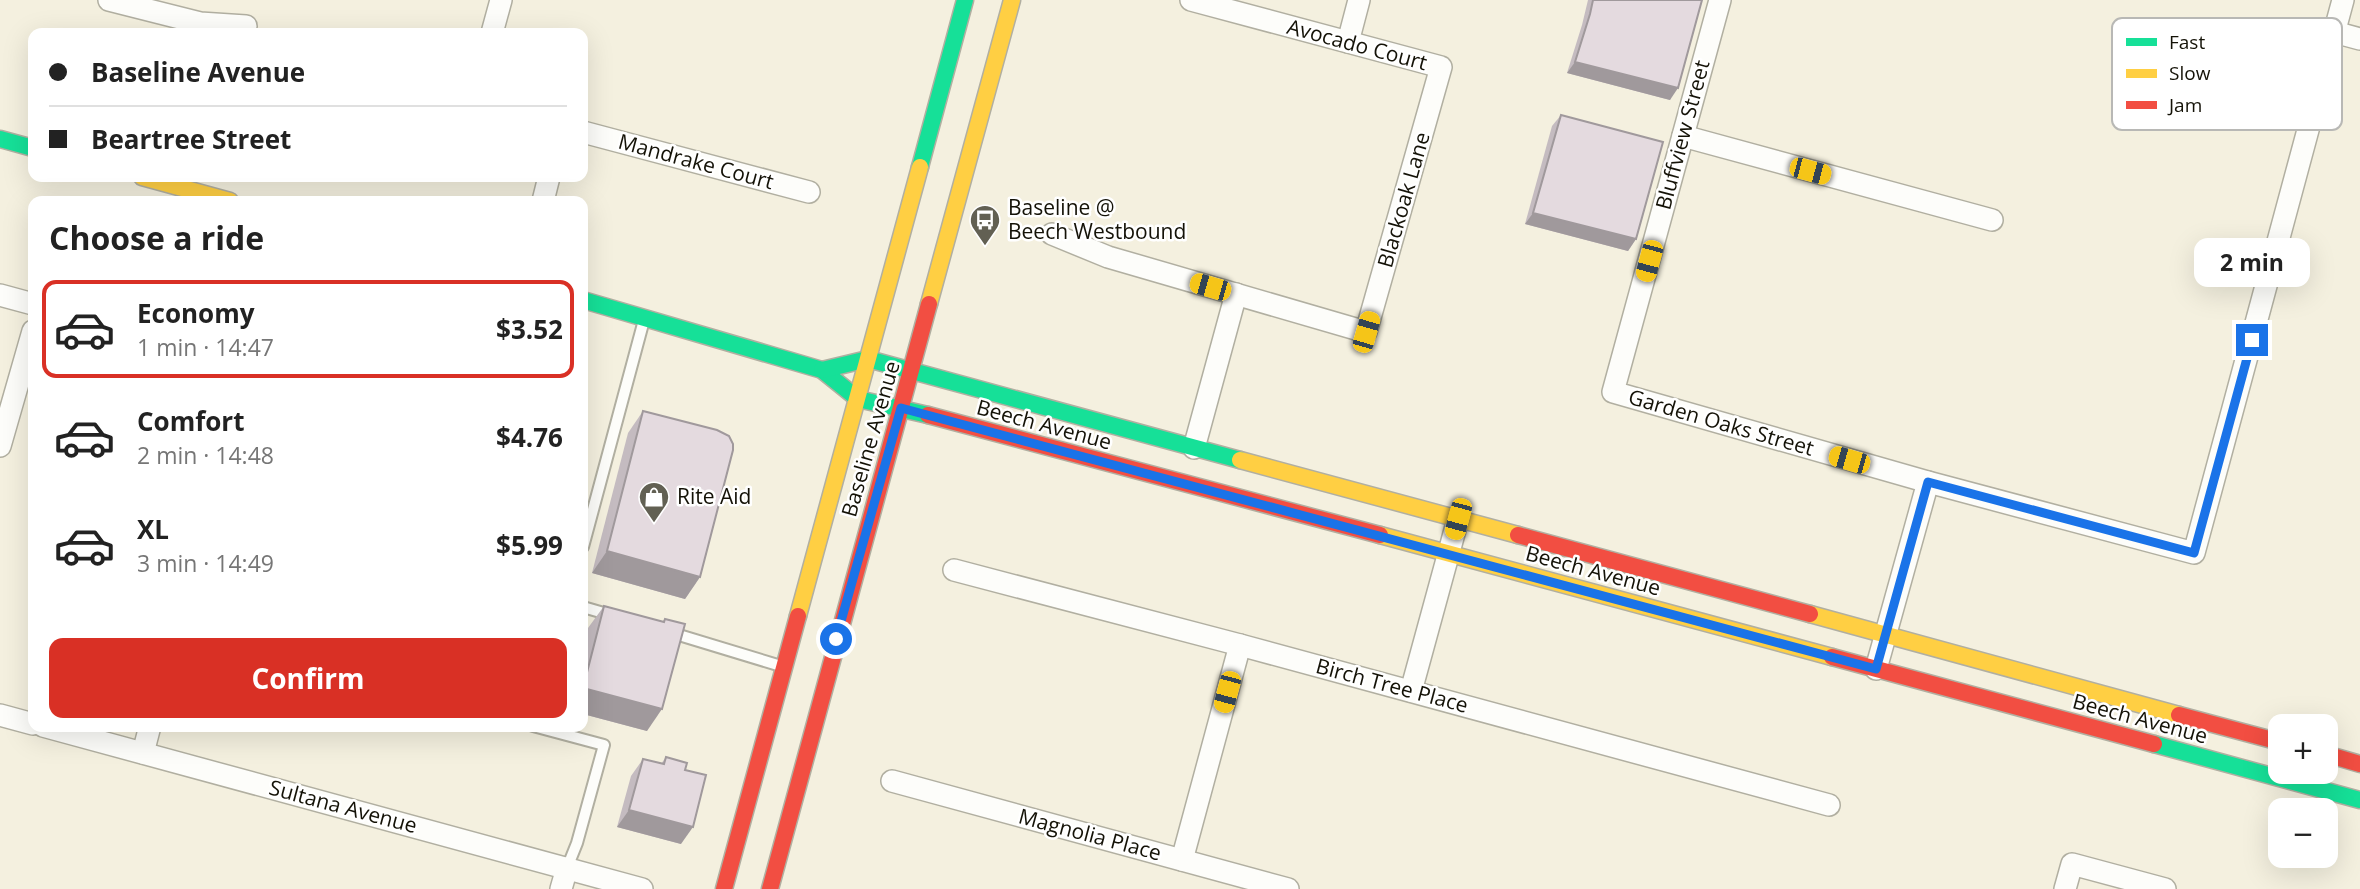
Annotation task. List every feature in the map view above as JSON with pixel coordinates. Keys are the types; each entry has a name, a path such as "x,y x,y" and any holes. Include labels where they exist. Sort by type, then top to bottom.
{"main road":[{"name":"Baseline Avenue","path":"724,889 965,0"},
{"name":"Baseline Avenue","path":"770,889 1012,0"},
{"path":"0,139 28,147"},
{"path":"165,182 213,196"},
{"name":"Beech Avenue","path":"588,301 822,369 858,399 901,408 1448,554 2360,800"},
{"name":"Beech Avenue","path":"822,369 868,359 2268,739"},
{"path":"2338,758 2360,764"}],"street":[{"path":"109,0 199,28 246,26"},
{"path":"493,28 501,0"},
{"name":"Avocado Court","path":"1191,0 1441,68"},
{"path":"1348,42 1359,0"},
{"name":"Bluffview Street","path":"1613,392 1720,0"},
{"path":"2338,18 2343,0"},
{"path":"2342,34 2360,39"},
{"name":"Blackoak Lane","path":"1236,294 1366,332 1441,68"},
{"name":"Garden Oaks Street","path":"1613,392 1928,482 2194,553 2308,130"},
{"name":"Mandrake Court","path":"588,133 809,192"},
{"path":"1683,136 1992,220"},
{"path":"1052,234 1108,257 1236,294 1194,448"},
{"path":"0,295 28,303"},
{"path":"0,446 28,348"},
{"path":"1876,669 1928,482"},
{"path":"1411,691 1458,519"},
{"name":"Birch Tree Place","path":"954,570 1829,805"},
{"path":"1182,860 1240,645"},
{"path":"0,715 28,722"},
{"name":"Sultana Avenue","path":"65,732 564,879 642,889"},
{"path":"143,753 148,732"},
{"name":"Magnolia Place","path":"892,781 1289,889"},
{"path":"2065,889 2072,864 2165,889"}],"lane":[{"path":"588,528 644,318"},
{"path":"588,608 632,621"},
{"path":"656,628 786,667"},
{"path":"555,732 604,745 577,843 564,879"}],"building":[{"path":"1593,0 1702,0 1678,88 1575,62"},
{"path":"1561,115 1663,142 1636,239 1533,213"},
{"path":"643,411 717,430 729,436 733,444 700,577 607,551"},
{"path":"604,606 664,622 665,619 685,624 662,709 588,689 588,668"},
{"path":"666,757 687,763 685,770 706,775 693,827 629,810 643,759 664,764"}],"traffic: fast":[{"path":"920,167 965,0"},
{"path":"0,139 28,147"},
{"path":"588,301 822,370 858,399 928,415"},
{"path":"822,370 868,359 1240,460"},
{"path":"2154,744 2360,800"}],"traffic: slow":[{"path":"929,304 1012,0"},
{"path":"798,616 920,167"},
{"path":"160,182 212,196"},
{"path":"1240,460 1518,535"},
{"path":"1380,535 1832,657"},
{"path":"1810,614 2179,715"}],"traffic: jam":[{"path":"770,889 929,304"},
{"path":"928,415 1380,535"},
{"path":"1518,535 1810,614"},
{"path":"724,889 798,616"},
{"path":"1832,657 2154,744"},
{"path":"2179,715 2268,739"},
{"path":"2338,758 2360,764"}],"place":[{"name":"Baseline @ Beech Westbound","path":"985,247"},
{"name":"Rite Aid","path":"654,524"}],"route":[{"path":"836,639 901,408 1876,669 1928,482 2194,553 2252,340"}]}
